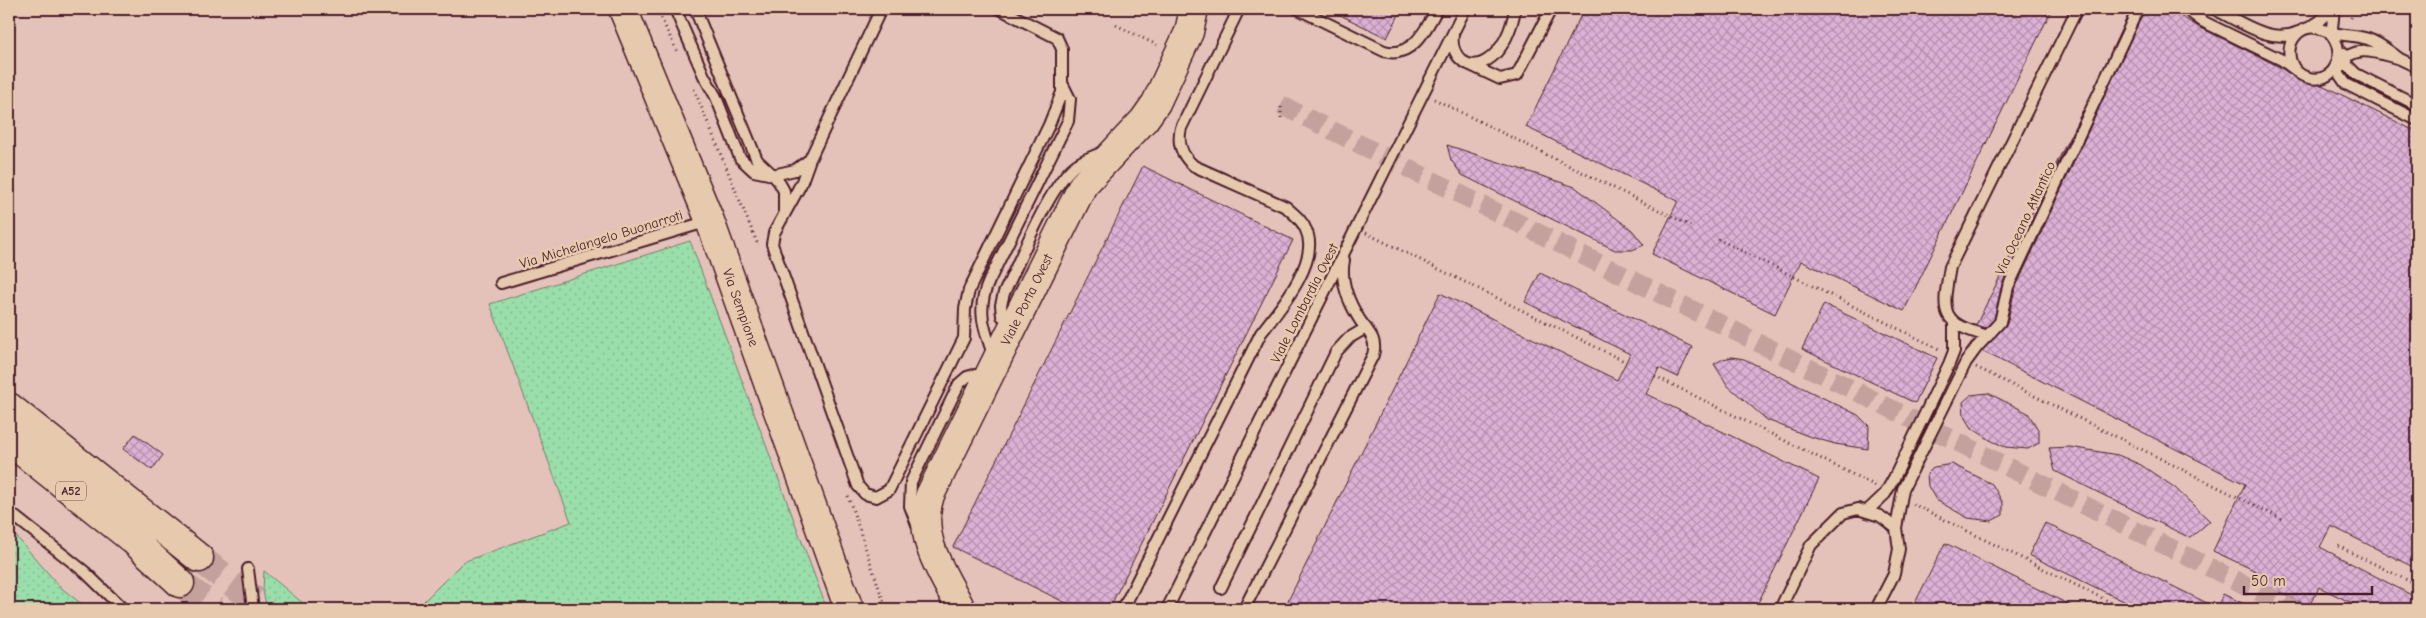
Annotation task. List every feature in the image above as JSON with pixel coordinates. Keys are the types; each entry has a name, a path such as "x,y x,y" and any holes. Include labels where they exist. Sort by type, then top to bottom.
{"main road":[{"name":"Via Sempione","path":"623,9 710,221 849,607"},
{"name":"Viale Porta Ovest","path":"961,609 934,557 925,528 926,508 930,495 985,368 1083,185 1144,120 1156,102 1189,32 1194,9"},
{"path":"9,389 86,468"},
{"name":"A52","path":"9,407 200,558"},
{"name":"A52","path":"9,441 133,540 180,583"},
{"path":"9,461 64,504 133,540"}],"lane":[{"path":"675,9 704,76 716,97 740,158 754,171 773,175 795,170 810,159"},
{"path":"695,9 754,155 773,175 784,191 786,200 784,214"},
{"path":"881,9 810,159 801,184 772,238 773,249 858,486 865,494 881,496 889,490 964,338 965,309 969,290 1050,125 1063,85"},
{"path":"985,368 981,318 982,299 989,280 1068,121 1070,99 1060,74 1062,50 1057,38 1000,9"},
{"path":"1123,609 1261,333 1285,301 1299,278 1310,248 1307,231 1299,217 1286,207 1194,166 1186,159 1178,139 1181,128 1239,9"},
{"path":"1298,9 1394,54 1402,52 1422,35 1437,9"},
{"name":"Viale Lombardia Ovest","path":"1167,609 1465,9"},
{"path":"1466,63 1484,62 1497,50 1511,27 1515,9"},
{"path":"1453,33 1452,42 1455,54 1466,63 1500,79 1517,75 1552,9"},
{"path":"1988,336 1954,324 1947,314 1945,294 1950,267 2077,9"},
{"path":"2186,9 2202,21 2282,60 2298,72 2312,78 2346,84 2417,120"},
{"path":"2214,9 2274,36 2290,36 2320,21 2332,9"},
{"path":"2332,9 2333,36 2339,61 2339,74 2346,84"},
{"name":"Via Oceano Atlantico","path":"1876,609 1894,574 1899,549 1896,528 1903,489 1966,362 2000,322 2008,287 2138,10"},
{"path":"2298,72 2292,66 2289,51 2292,40 2305,29 2323,29 2333,36 2368,39 2417,67"},
{"path":"2312,78 2327,75 2339,61 2360,50 2369,50 2400,59"},
{"path":"2339,61 2356,74 2417,104"},
{"path":"1002,316 1001,305 1004,293 1055,189 1075,166 1088,157 1116,148"},
{"name":"Via Michelangelo Buonarroti","path":"501,283 710,221"},
{"path":"1244,609 1373,355 1373,338 1358,316 1345,288 1342,268 1346,248"},
{"path":"1867,511 1884,494 1894,478 1952,355 1954,324"},
{"path":"1221,588 1336,352 1350,338 1366,328"},
{"path":"1780,609 1811,545 1843,513 1858,508 1880,516 1896,528"},
{"path":"9,512 85,572 123,609"},
{"path":"248,569 251,608"}],"path":[{"path":"657,9 680,59"},
{"path":"2351,18 2355,9"},
{"path":"1116,25 1157,45"},
{"path":"692,84 744,206 760,252"},
{"path":"1422,93 1691,226"},
{"path":"1281,104 1281,118"},
{"path":"1357,228 1626,362"},
{"path":"1718,239 1952,355"},
{"path":"1966,362 2282,519"},
{"path":"845,488 886,609"},
{"path":"2338,546 2417,585"}],"green space":[{"path":"690,241 827,609 416,609 463,562 571,522 490,304"},
{"path":"9,528 60,587 88,609 9,609"},
{"path":"264,571 310,609 267,609 263,591"}],"building":[{"path":"1328,9 1402,9 1387,38"},
{"path":"1584,9 2052,9 1904,311 1801,261 1775,314 1652,254 1678,201 1526,127"},
{"path":"2145,9 2168,9 2199,27 2278,66 2303,83 2322,85 2417,132 2417,569 2331,526 2320,547 2417,598 2417,609 2364,609 2319,587 2310,607 2254,580 2258,572 2213,551 2245,484 1982,351 2007,324 2015,289"},
{"path":"2083,110 2002,284 1994,319 1985,328 1976,325"},
{"path":"1447,145 1575,187 1632,230 1644,245 1632,250 1615,250 1462,175 1451,160"},
{"path":"1143,166 1293,240 1109,609 1078,609 953,547"},
{"path":"1540,273 1692,347 1678,377 1659,368 1646,394 1819,479 1755,609 1284,609 1440,293 1617,380 1630,354 1525,302"},
{"path":"1824,304 1937,358 1915,403 1802,349"},
{"path":"1732,357 1744,359 1858,415 1869,426 1868,449 1835,444 1767,420 1728,386 1714,364"},
{"path":"1988,393 2028,413 2039,431 2039,443 2028,449 2005,447 1972,428 1964,415 1963,402 1971,395"},
{"path":"135,434 163,455 152,470 123,449"},
{"path":"2070,447 2118,455 2141,465 2174,487 2210,521 2190,538 2055,471 2049,448"},
{"path":"1952,464 1992,484 2003,503 2003,515 1991,521 1968,518 1936,500 1928,486 1927,474 1934,467"},
{"path":"2045,523 2217,608 2223,594 2255,609 2140,609 2029,555"},
{"path":"1945,543 2078,609 1912,609"}],"tunnel":[{"path":"1281,105 2293,609"},
{"path":"199,558 267,609"},
{"path":"180,583 215,609"}]}
